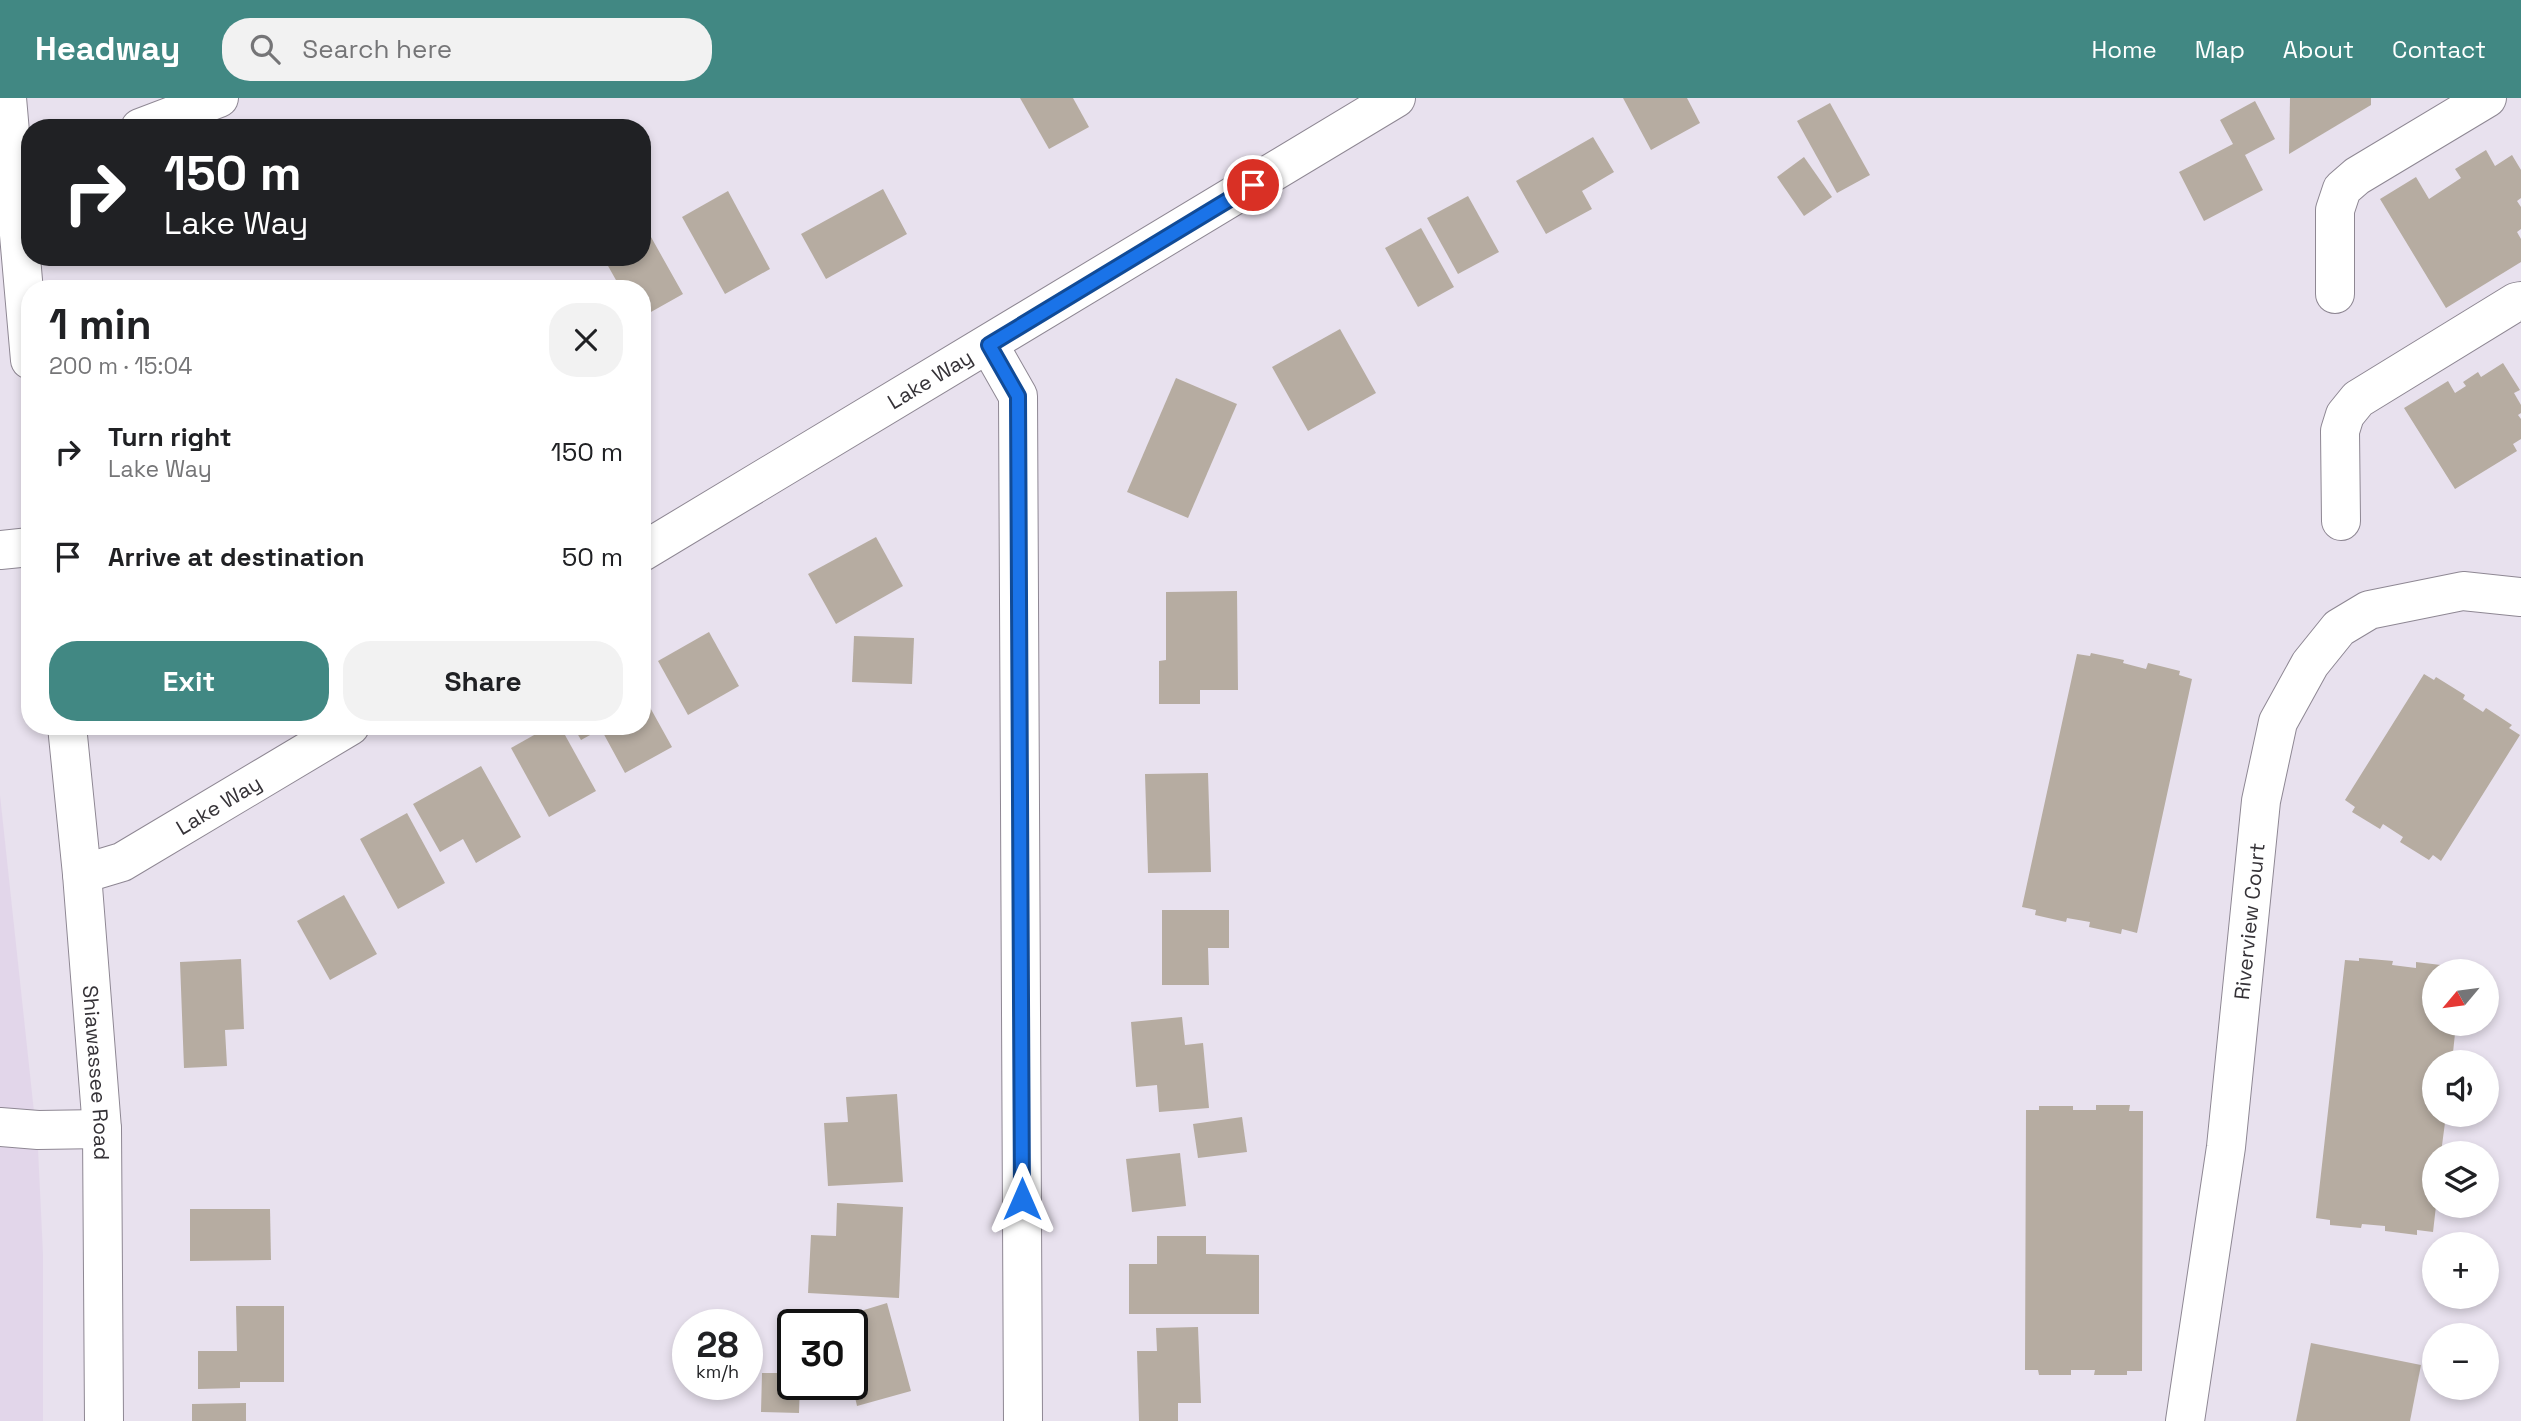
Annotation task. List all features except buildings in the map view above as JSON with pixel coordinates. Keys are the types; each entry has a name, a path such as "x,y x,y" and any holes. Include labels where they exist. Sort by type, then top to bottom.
{"street":[{"path":"7,98 21,188"},
{"path":"164,119 219,98"},
{"name":"Lake Way","path":"651,547 1396,98"},
{"path":"2335,294 2335,210 2342,189 2357,176 2487,98"},
{"path":"2341,521 2340,431 2345,415 2351,407 2369,392 2521,301"},
{"path":"989,345 1018,396 1023,1421"},
{"path":"0,550 21,548"},
{"name":"Riverview Court","path":"2185,1421 2226,1147 2261,801 2278,722 2310,664 2339,628 2369,610 2463,591 2521,597"},
{"name":"Shiawassee Road","path":"68,735 102,1129 104,1421"},
{"name":"Lake Way","path":"82,874 122,862 335,735"},
{"path":"0,1127 38,1130 102,1129"}],"shaded area":[{"path":"0,795 38,1149 43,1254 43,1421 0,1421"}],"route":[{"path":"1022,1199 1018,396 989,345 1253,185"}]}
